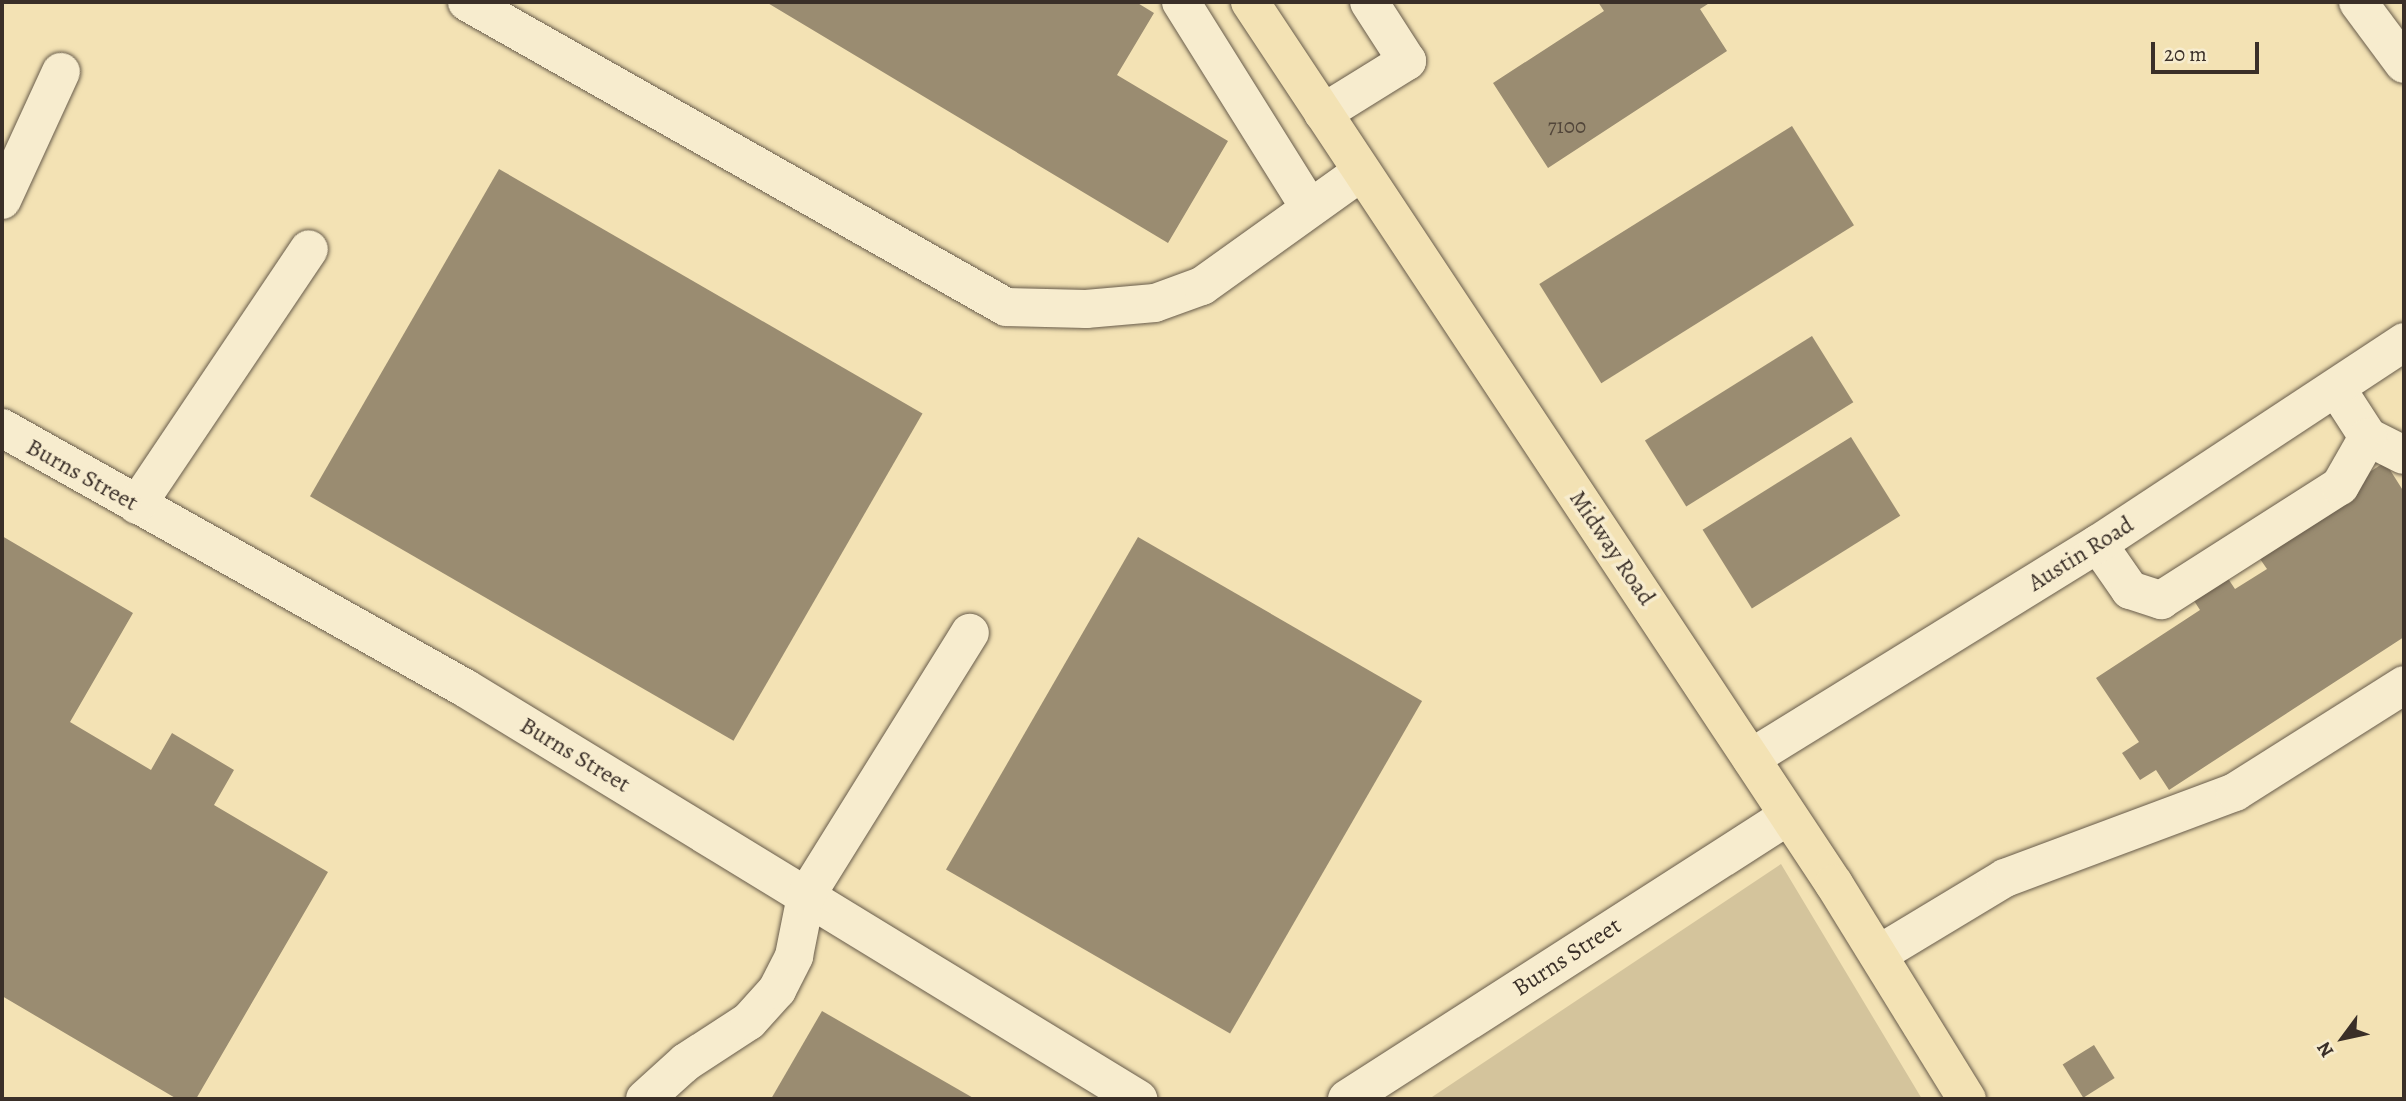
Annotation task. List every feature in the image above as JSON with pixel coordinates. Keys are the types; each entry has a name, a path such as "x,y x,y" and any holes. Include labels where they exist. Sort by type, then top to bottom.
{"main road":[{"name":"Midway Road","path":"1250,2 1751,758 1879,954 1967,1099"}],"street":[{"path":"467,2 1006,307 1086,309 1155,303 1202,286 1361,172"},
{"path":"1323,113 1407,61 1369,2"},
{"path":"2358,2 2404,64"},
{"path":"1189,5 1309,207"},
{"path":"2,200 61,72"},
{"path":"137,505 309,249"},
{"name":"Austin Road","path":"1751,758 2098,544 2337,389 2404,342"},
{"path":"2337,389 2368,437 2404,454"},
{"name":"Burns Street","path":"2,428 465,688 1138,1099"},
{"path":"2098,544 2130,590 2161,600 2340,486 2368,437"},
{"path":"645,1099 686,1062 749,1021 776,990 794,956 806,896 970,633"},
{"path":"1879,954 2005,878 2235,792 2404,685"},
{"name":"Burns Street","path":"1347,1099 1788,816"}],"shaded area":[{"path":"1781,864 1922,1099 1429,1099"}],"building":[{"path":"766,2 1136,2 1154,13 1117,75 1228,141 1168,243"},
{"path":"1598,2 1711,2 1700,9 1727,51 1548,168 1493,83 1604,11"},
{"path":"1792,126 1854,225 1601,383 1539,284"},
{"path":"499,169 922,414 733,741 310,496"},
{"path":"1812,336 1853,402 1686,507 1645,440"},
{"path":"1851,437 1900,516 1752,609 1703,530"},
{"path":"2385,462 2404,492 2404,637 2169,790 2156,770 2140,780 2122,753 2139,742 2096,678 2200,610 2187,590 2221,568 2235,589 2267,569 2258,556 2313,509"},
{"path":"2,536 133,613 70,722 151,770 172,733 234,770 214,805 328,872 196,1099 177,1099 2,996"},
{"path":"1138,537 1422,701 1230,1034 946,870"},
{"path":"822,1011 975,1099 771,1099"},
{"path":"2094,1045 2115,1078 2083,1098 2063,1065"}]}
